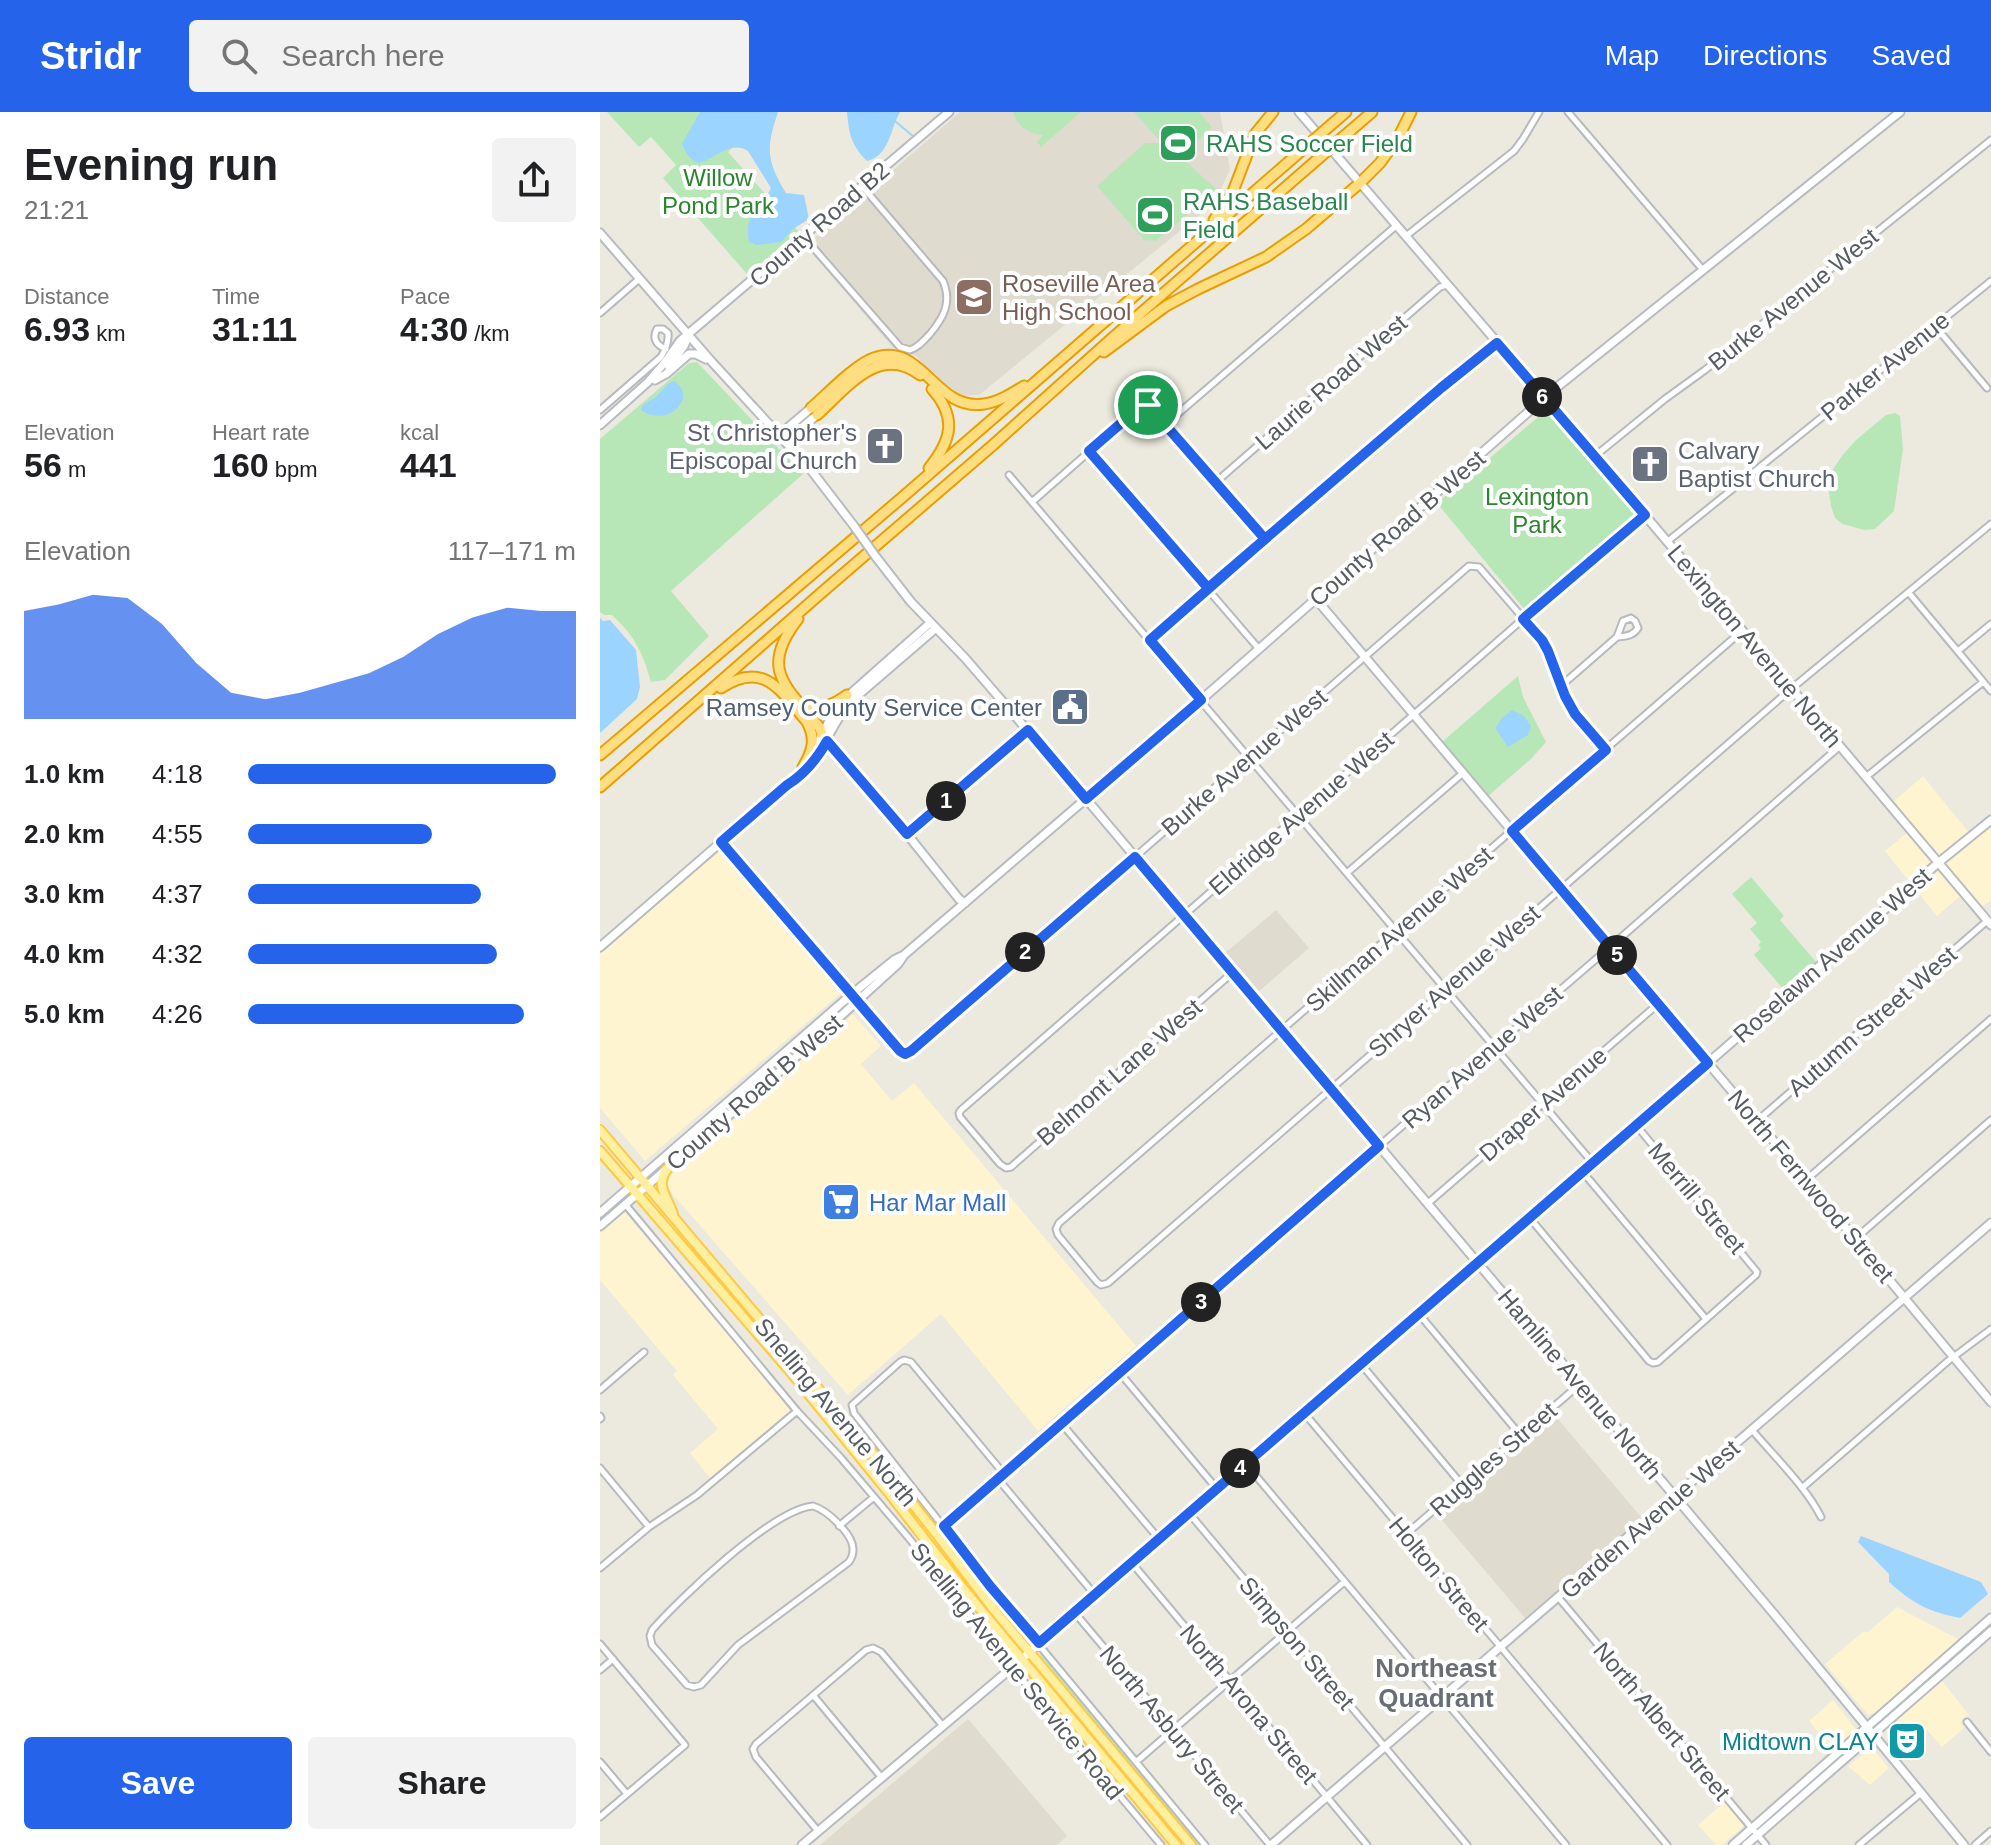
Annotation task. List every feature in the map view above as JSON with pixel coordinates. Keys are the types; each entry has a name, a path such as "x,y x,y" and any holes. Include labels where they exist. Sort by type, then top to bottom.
{"highway":[{"path":"1181,255 1228,202 1251,143 1273,112"},
{"path":"600,753 905,495 1346,112"},
{"path":"600,788 1372,112"},
{"path":"1060,385 1166,306 1251,265 1280,249 1306,229 1360,183 1390,150 1411,112"},
{"path":"814,411 863,363 884,356 899,357 914,363 944,393 956,401 971,404 1000,399 1053,367"},
{"path":"814,411 875,366 901,364 920,375 943,403 948,417 948,434 935,461 905,495"},
{"path":"820,594 783,640 778,653 778,667 782,681 825,738"},
{"path":"691,708 736,679 760,677 774,684 825,738"},
{"path":"801,704 827,707 847,695"},
{"path":"803,767 813,747 813,734 807,722"}],"main road":[{"name":"Snelling Avenue North","path":"600,1130 870,1450 995,1611 1191,1845"},
{"name":"Snelling Avenue North","path":"600,1151 789,1370 953,1576 1176,1845"},
{"path":"667,1169 661,1184 674,1218"}],"street":[{"name":"County Road B2","path":"600,425 673,362 689,335 949,112"},
{"name":"Lexington Avenue North","path":"1299,112 1595,456 1989,923"},
{"path":"1406,236 1514,151 1539,112"},
{"path":"1568,112 1703,270"},
{"name":"County Road B West","path":"644,1182 667,1169 777,1074 894,960 904,955 1201,700 1544,399 1900,112"},
{"name":"Burke Avenue West","path":"1595,456 1991,140"},
{"path":"804,237 900,347 910,350 920,344 944,315 948,298 946,288 862,186"},
{"path":"1166,424 1397,225"},
{"name":"Hamline Avenue North","path":"600,233 712,362 783,437 911,602 1028,730 1964,1845"},
{"path":"600,313 639,279"},
{"name":"Parker Avenue","path":"1667,542 1991,281"},
{"name":"Laurie Road West","path":"1216,482 1440,287 1448,285"},
{"path":"1935,326 1987,388"},
{"path":"1150,640 1497,343"},
{"path":"600,410 661,357 666,349"},
{"path":"651,381 666,374 691,353 712,362"},
{"path":"1032,502 1141,406 1148,405 1265,539"},
{"path":"783,437 790,437 814,411"},
{"path":"1089,451 1259,649"},
{"path":"1009,475 1592,1162"},
{"name":"Eldridge Avenue West","path":"1006,1168 959,1113 961,1110 1645,515"},
{"name":"Shryer Avenue West","path":"1103,1285 1791,689 1991,524"},
{"name":"Burke Avenue West","path":"855,997 900,1051 905,1054 911,1051 1469,566 1474,565 1481,570 1523,619"},
{"path":"1909,593 1991,691"},
{"name":"North Fernwood Street","path":"1316,599 1991,1402"},
{"path":"1523,619 1542,640 1575,714 1606,750"},
{"path":"1958,651 1991,624"},
{"path":"787,785 825,738 836,709 847,695 933,625"},
{"path":"600,947 807,770 850,702 933,625"},
{"name":"Skillman Avenue West","path":"1103,1285 1097,1282 1058,1235 1056,1229 1059,1223 1743,631"},
{"path":"1562,685 1617,637"},
{"path":"1866,777 1983,682"},
{"path":"907,834 1028,730"},
{"path":"825,738 965,903"},
{"name":"Ryan Avenue West","path":"944,1526 1840,746"},
{"path":"1348,872 1463,773"},
{"name":"Roselawn Avenue West","path":"802,1845 1991,820"},
{"path":"721,842 855,997"},
{"name":"Autumn Street West","path":"1757,1121 1989,923"},
{"name":"Belmont Lane West","path":"1006,1168 1011,1167 1232,973"},
{"name":"County Road B West","path":"600,1213 644,1182 855,997"},
{"name":"Draper Avenue","path":"1427,1204 1658,1004"},
{"path":"1806,1180 1991,1019"},
{"path":"1855,1239 1991,1120"},
{"name":"Merrill Street","path":"1636,1125 1757,1272 1706,1319"},
{"path":"1529,1217 1649,1361 1658,1362 1706,1319 1582,1171"},
{"name":"County Road B West","path":"600,1226 625,1204 633,1191"},
{"name":"Snelling Avenue Service Road","path":"625,1204 797,1411 908,1537 1159,1844"},
{"name":"Garden Avenue West","path":"1270,1845 1991,1223"},
{"path":"1418,1314 1521,1436"},
{"path":"1802,1488 1953,1356 1991,1329"},
{"path":"600,1390 644,1352"},
{"path":"1004,1474 908,1361 900,1362 854,1402 853,1410 990,1586 1205,1845"},
{"path":"1361,1364 1463,1486"},
{"path":"1120,1373 1217,1489"},
{"name":"Ruggles Street","path":"1405,1535 1580,1384"},
{"path":"600,1568 649,1527 697,1495 797,1411"},
{"name":"Holton Street","path":"1304,1413 1667,1845"},
{"path":"1062,1424 1159,1539"},
{"path":"1752,1430 1802,1488 1821,1517"},
{"path":"1246,1464 1566,1845"},
{"path":"600,1468 649,1527"},
{"path":"998,1479 1095,1595"},
{"path":"839,1526 874,1497"},
{"path":"807,1507 823,1510 839,1526 853,1547 849,1562 738,1645 701,1685 687,1685 651,1642 652,1630 697,1584 756,1536 797,1510 807,1507"},
{"name":"Simpson Street","path":"1189,1513 1467,1845"},
{"name":"North Arona Street","path":"1132,1563 1367,1845"},
{"path":"1136,1762 1344,1582"},
{"name":"North Albert Street","path":"1558,1597 1766,1845"},
{"name":"North Asbury Street","path":"1075,1612 1270,1845"},
{"path":"1746,1845 1755,1832 1868,1727 1991,1618"},
{"path":"1733,1845 1755,1832 1874,1735 1991,1631"},
{"path":"600,1644 685,1745 600,1817"},
{"path":"818,1831 753,1753 756,1744 866,1650 877,1648 943,1726"},
{"path":"600,1670 613,1659"},
{"path":"813,1695 882,1778"},
{"path":"1967,1722 1991,1752"},
{"path":"600,1762 627,1794"},
{"path":"1859,1845 1921,1793"},
{"path":"1975,1845 1991,1831"},
{"path":"1151,1845 1159,1844"}],"shaded area":[{"name":"Roseville Area High School","path":"960,112 1220,112 1230,170 1214,203 979,395 962,396 943,385 916,356 893,348 806,246"},
{"path":"1923,776 1974,839 1991,825 1991,900 1982,907 1967,890 1937,916 1885,851 1914,827 1894,801"},
{"path":"718,851 840,994 645,1161 600,1108 600,954"},
{"path":"1276,910 1309,948 1257,993 1224,954"},
{"name":"Har Mar Mall","path":"853,1014 881,1046 861,1064 892,1101 914,1083 1136,1346 1038,1431 941,1314 848,1395 669,1190 670,1176"},
{"path":"624,1211 791,1410 710,1478 690,1453 718,1429 673,1375 677,1371 600,1280 600,1231"},
{"path":"1552,1412 1642,1518 1526,1619 1436,1513"},
{"path":"1897,1607 1960,1640 1931,1667 1969,1715 1962,1719 1964,1728 1942,1747 1926,1729 1899,1753 1873,1713 1869,1715 1861,1707 1825,1664"},
{"path":"1833,1700 1855,1731 1833,1750 1809,1721"},
{"path":"968,1719 1067,1836 1057,1845 820,1845"},
{"path":"1872,1748 1889,1768 1870,1785 1848,1766"},
{"path":"1725,1802 1744,1826 1722,1845 1716,1845 1698,1825"}],"green space":[{"name":"Willow Pond Park","path":"607,112 772,112 728,152 799,232 748,275 663,178 676,165 651,137 639,147"},
{"path":"1013,112 1081,112 1041,147 1037,142 1043,135 1024,128"},
{"name":"RAHS Baseball Field","path":"1134,112 1199,112 1212,127 1177,159 1183,159 1217,190 1156,241 1144,240 1097,186 1145,143 1162,143"},
{"path":"697,362 803,474 671,591 709,636 665,680 651,682 632,638 612,615 600,612 600,439 689,363"},
{"path":"1895,413 1900,416 1903,449 1894,511 1875,529 1864,530 1843,524 1835,518 1831,506 1830,474 1856,440 1886,415"},
{"name":"Lexington Park","path":"1546,414 1559,425 1636,516 1526,611 1437,503 1538,417"},
{"path":"1518,676 1523,697 1546,742 1488,796 1442,742"},
{"path":"1751,877 1784,916 1780,920 1816,962 1784,990 1754,955 1761,948 1758,945 1761,942 1750,929 1757,923 1732,894"},
{"path":"1042,1653 1201,1845 1197,1845 1040,1655"}],"water":[{"path":"700,112 778,112 771,135 772,162 786,193 804,195 809,219 793,229 781,242 757,245 749,242 751,218 771,188 748,151 730,149 699,163 686,153 682,144"},
{"path":"847,112 900,112 885,147 875,158 867,161 857,150 850,133"},
{"path":"674,381 683,395 677,409 661,416 641,410 642,406"},
{"path":"600,618 610,620 636,650 640,687 637,699 600,733"},
{"path":"1512,710 1524,716 1531,726 1528,735 1508,747 1495,728"},
{"path":"1861,1536 1981,1582 1988,1594 1960,1618 1930,1610 1905,1596 1889,1582 1889,1574 1858,1542"}],"waterway":[{"path":"895,121 914,137"}],"place":[{"name":"RAHS Soccer Field","path":"1178,143"},
{"name":"RAHS Baseball Field","path":"1155,215"},
{"name":"Roseville Area High School","path":"974,297"},
{"name":"St Christopher's Episcopal Church","path":"885,446"},
{"name":"Calvary Baptist Church","path":"1650,464"},
{"name":"Ramsey County Service Center","path":"1070,707"},
{"name":"Har Mar Mall","path":"841,1202"},
{"name":"Midtown CLAY","path":"1907,1741"}],"district":[{"name":"Northeast Quadrant","path":"1436,1683"}],"route":[{"path":"1148,405 1141,406 1089,451 1208,588 1497,343 1595,456 1645,515 1523,619 1542,640 1575,714 1606,750 1512,831 1708,1063 1039,1643 944,1526 1379,1146 1135,857 905,1054 721,842 799,778 827,741 907,834 1028,730 1086,799 1201,700 1150,640 1208,588 1265,539 1148,405"}]}
